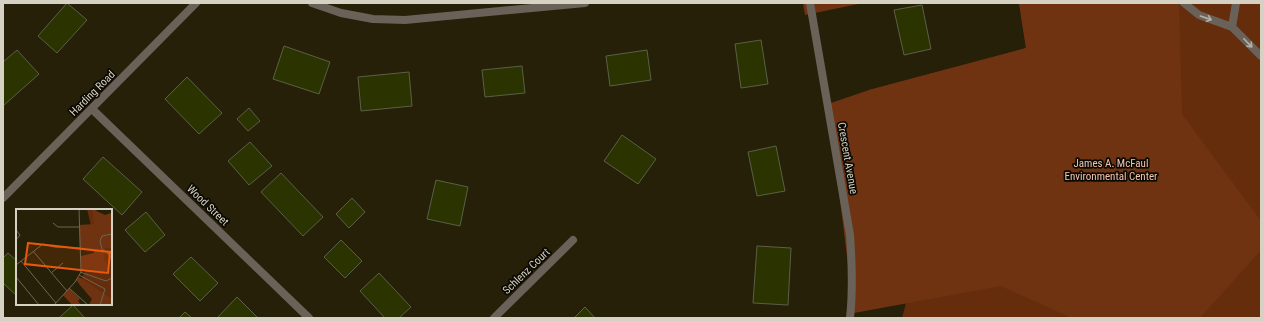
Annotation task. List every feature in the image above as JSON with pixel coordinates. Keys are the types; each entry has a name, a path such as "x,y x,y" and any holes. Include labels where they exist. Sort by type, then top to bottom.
{"street":[{"name":"Harding Road","path":"3,198 196,3"},
{"path":"312,3 342,13 373,19 405,20 586,3"},
{"name":"Crescent Avenue","path":"810,3 850,235 852,274 852,303 850,318"},
{"path":"1184,3 1199,15 1232,27 1261,56"},
{"path":"1232,27 1236,3"},
{"name":"Wood Street","path":"92,108 309,318"},
{"name":"Schlenz Court","path":"494,318 573,240"}],"green space":[{"path":"803,3 863,3 805,15"},
{"name":"James A. McFaul Environmental Center","path":"1019,3 1261,3 1261,318 902,318 916,266 869,90 1026,48"},
{"name":"James A. McFaul Environmental Center","path":"1019,3 1179,3 1182,114 1261,221 1261,250 1200,318 1072,318 1001,286 854,313 828,104 869,90 1026,48"}],"building":[{"path":"67,3 87,20 57,53 38,36"},
{"path":"922,5 931,49 904,55 894,10"},
{"path":"761,40 768,84 741,88 735,44"},
{"path":"284,46 330,62 319,94 273,79"},
{"path":"17,50 39,74 3,106 3,62"},
{"path":"647,50 651,80 610,86 606,56"},
{"path":"522,66 525,93 485,97 482,70"},
{"path":"409,72 412,106 361,111 358,77"},
{"path":"187,77 222,113 199,134 165,99"},
{"path":"249,108 260,121 248,131 237,119"},
{"path":"622,135 656,159 638,184 604,161"},
{"path":"250,142 272,166 249,185 228,161"},
{"path":"776,146 785,191 757,196 748,152"},
{"path":"103,157 142,192 122,215 83,179"},
{"path":"281,173 323,217 303,236 261,192"},
{"path":"436,180 468,187 460,226 427,219"},
{"path":"352,198 365,212 349,228 336,214"},
{"path":"146,212 165,235 145,252 125,230"},
{"path":"341,240 362,261 345,278 324,257"},
{"path":"757,246 791,248 788,305 753,303"},
{"path":"8,253 16,260 16,295 3,283 3,258"},
{"path":"191,257 218,283 200,301 173,274"},
{"path":"379,273 411,307 399,318 385,318 360,291"},
{"path":"237,297 258,318 217,318"},
{"path":"73,305 85,318 59,318"},
{"path":"585,307 595,318 574,318"},
{"path":"185,312 192,318 179,318"}]}
